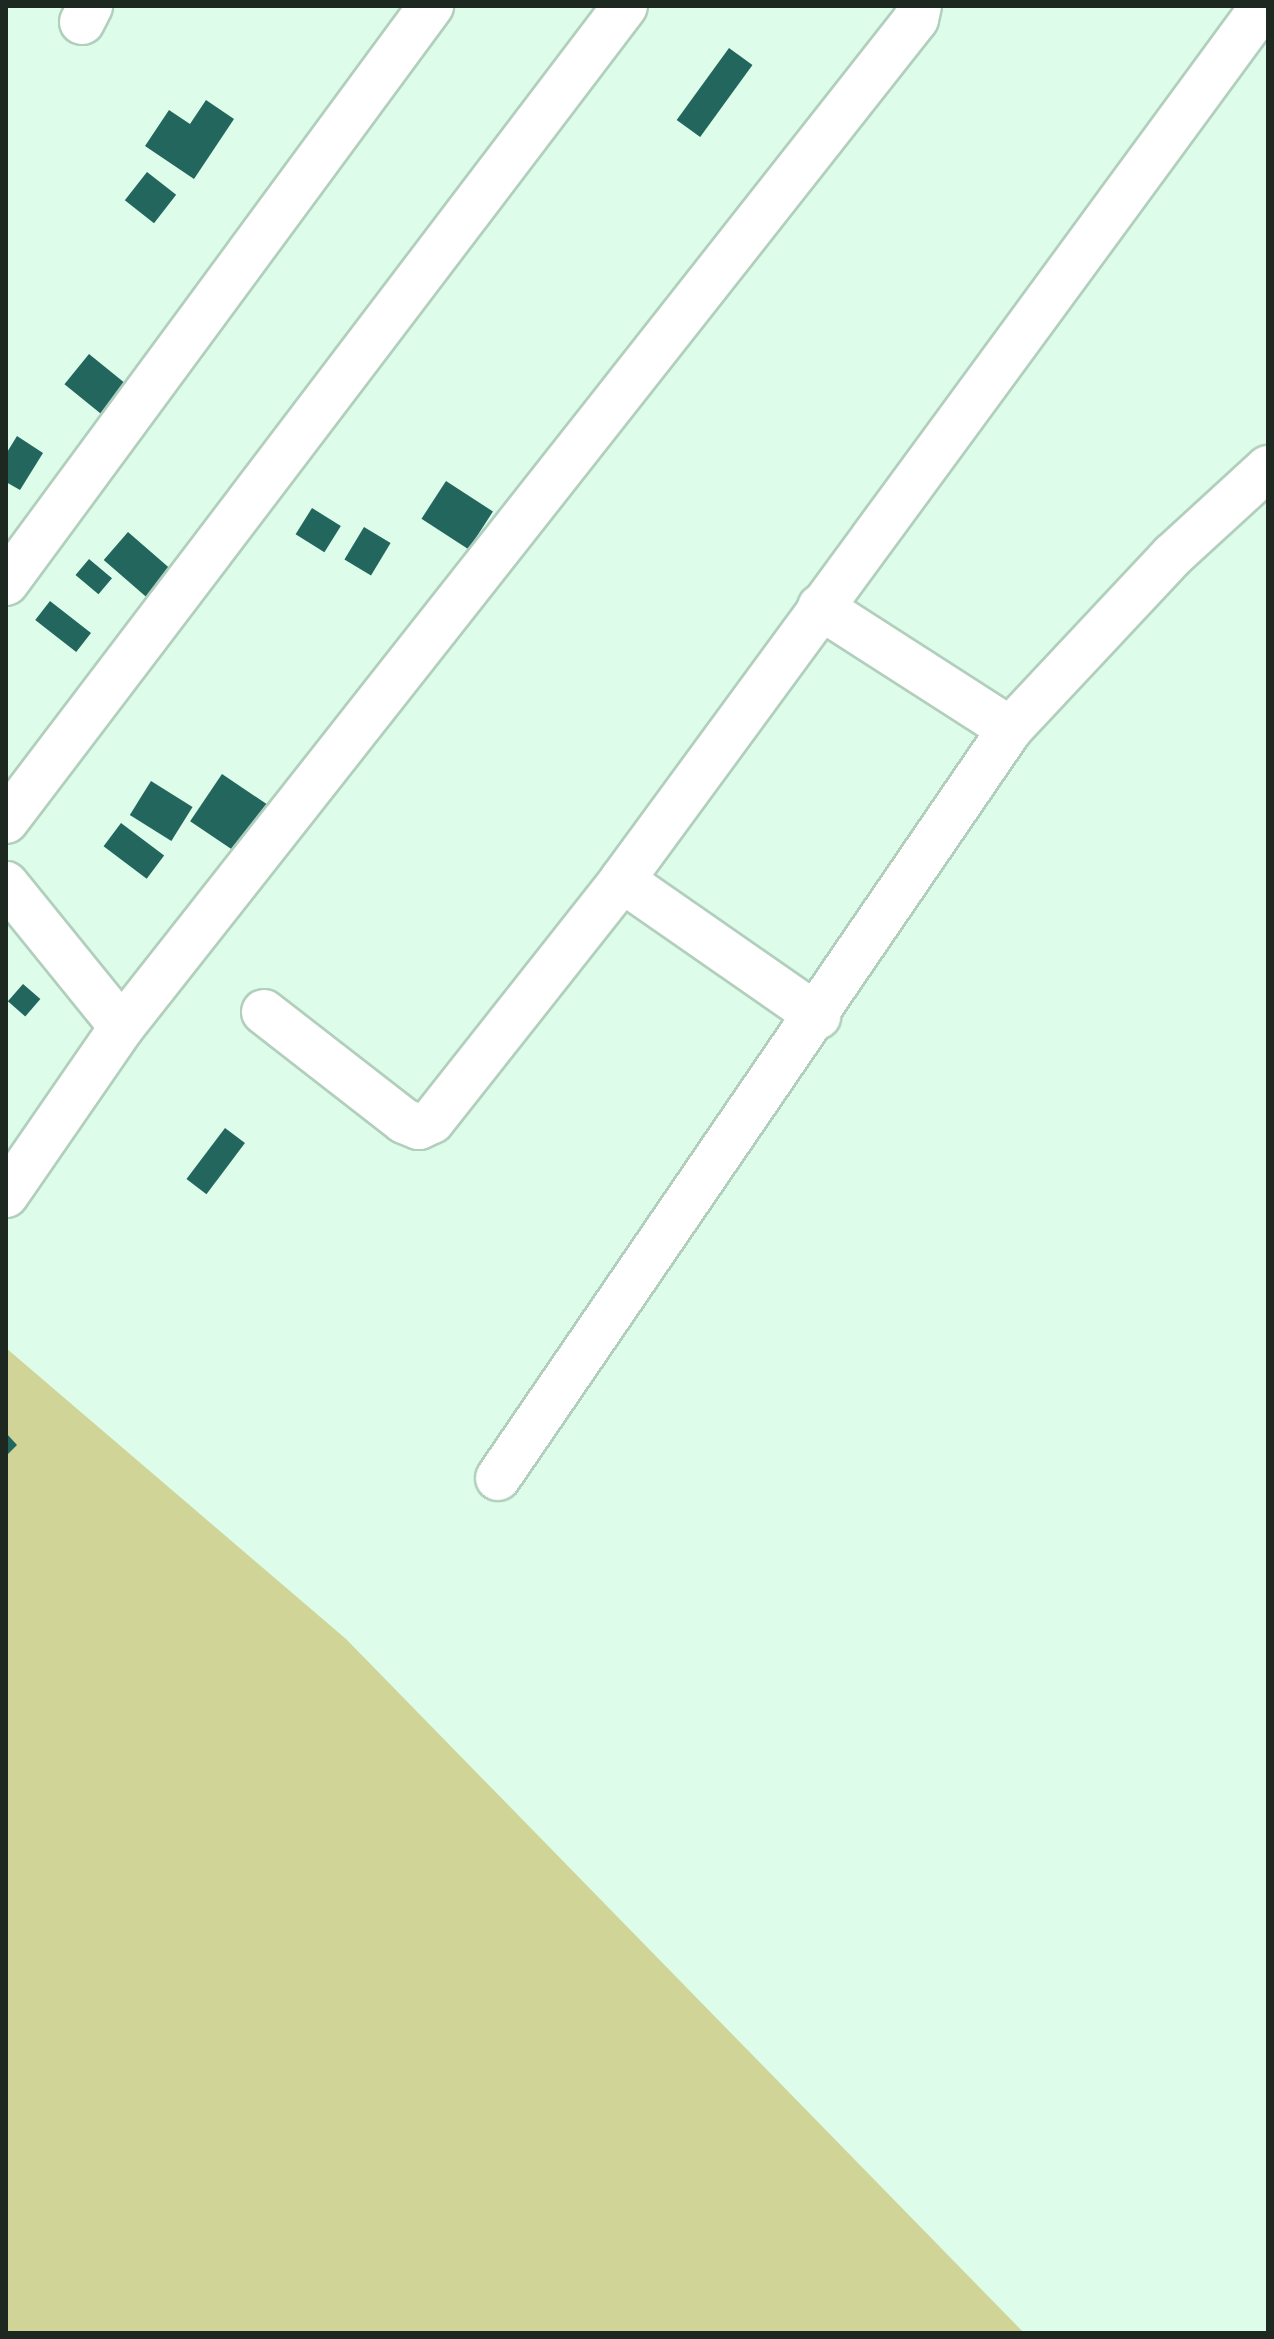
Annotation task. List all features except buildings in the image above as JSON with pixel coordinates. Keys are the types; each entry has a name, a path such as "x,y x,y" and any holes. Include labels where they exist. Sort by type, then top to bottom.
{"street":[{"path":"6,583 431,6"},
{"path":"6,821 625,6"},
{"path":"6,1195 122,1027 916,19 919,6"},
{"path":"264,1012 419,1127 445,1108 622,880 820,607 1264,10"},
{"path":"498,1478 818,1016 1010,729 1173,555 1268,468"},
{"path":"820,607 1010,729"},
{"path":"622,880 818,1016"},
{"path":"6,884 122,1027"}],"green space":[{"path":"6,1348 346,1639 1024,2333 6,2333"}]}
